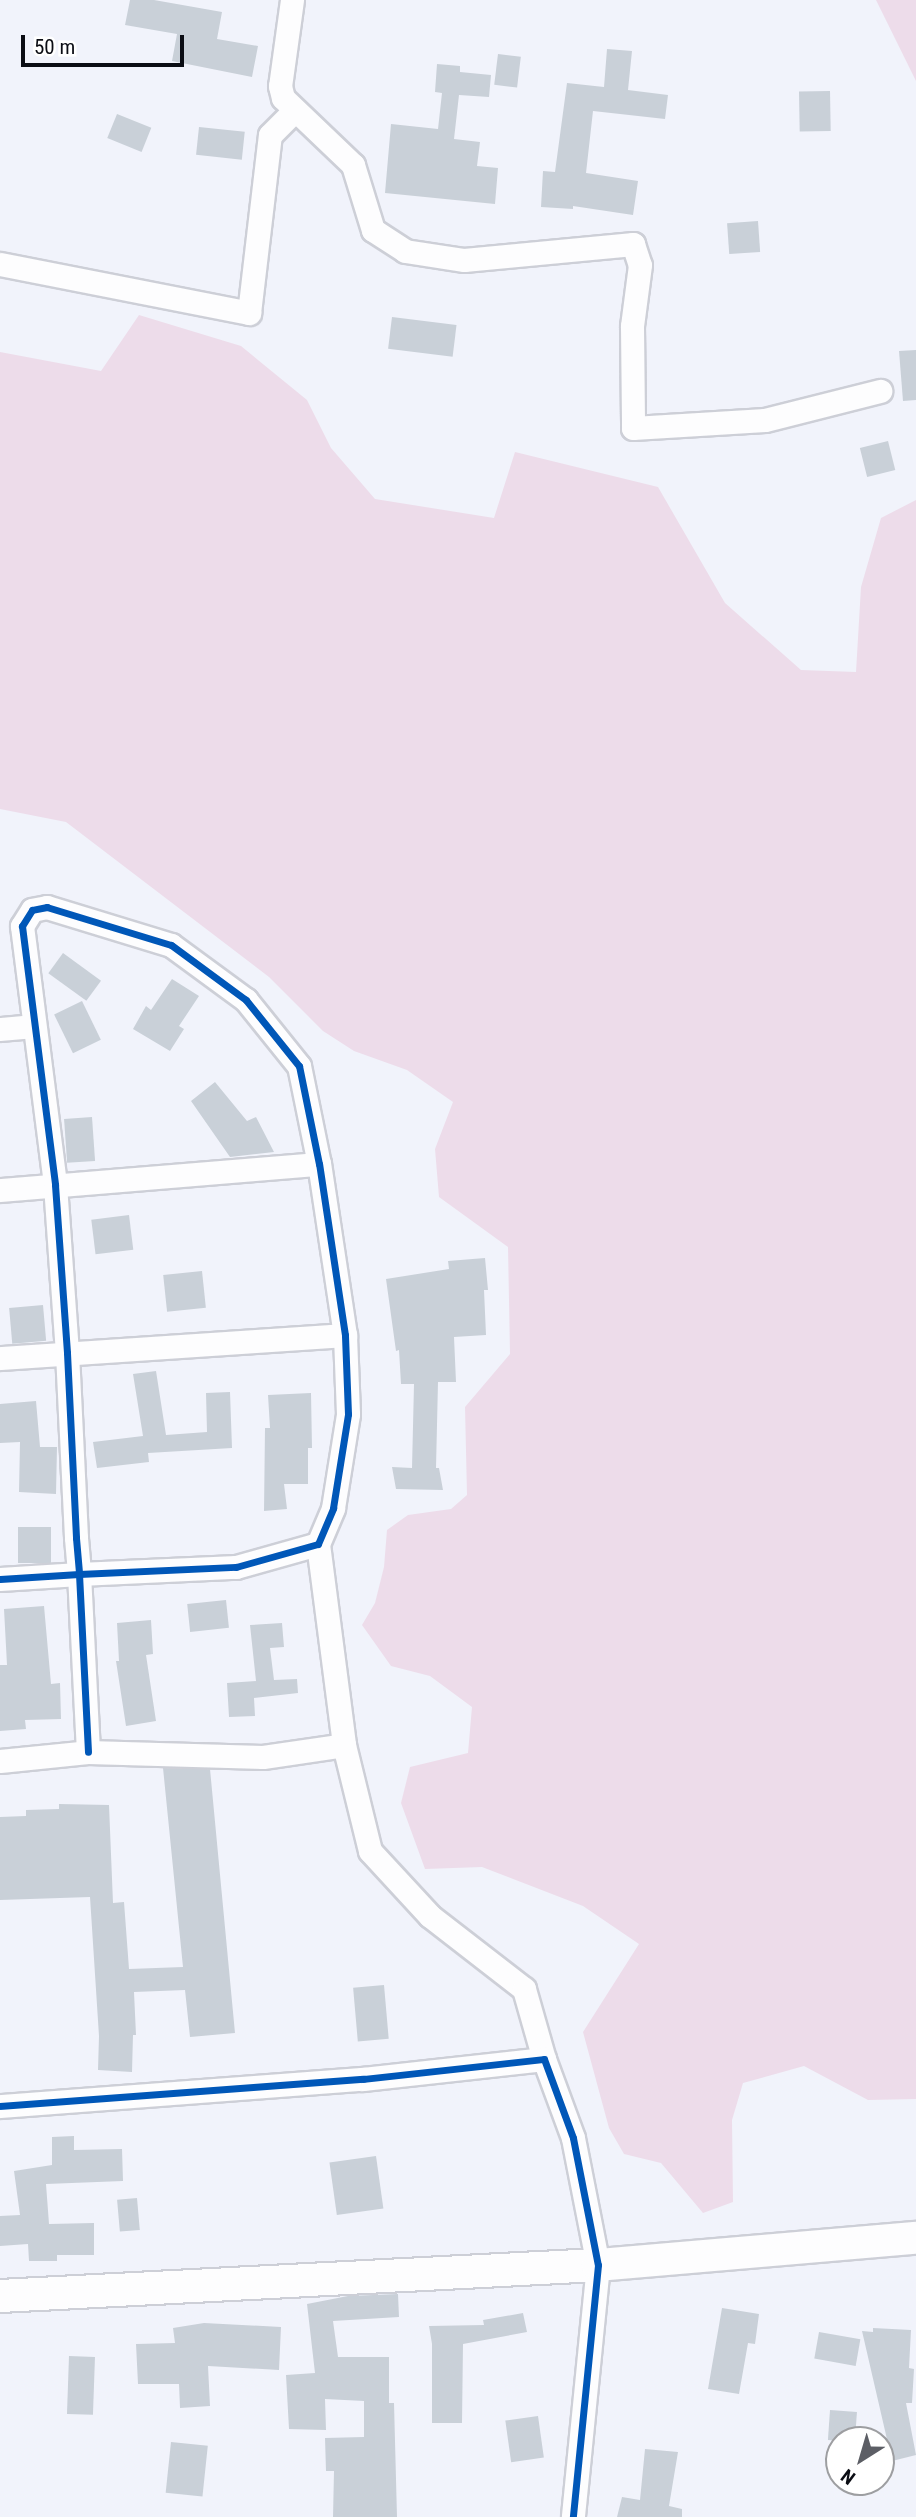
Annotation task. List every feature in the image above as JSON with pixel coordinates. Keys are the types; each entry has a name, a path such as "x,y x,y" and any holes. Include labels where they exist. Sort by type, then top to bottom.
{"main road":[{"path":"0,2296 598,2265 916,2238"}],"street":[{"path":"292,0 280,86 283,99 354,165 373,230 405,251 464,260 632,244 640,265 632,326 633,428 765,420 880,391"},
{"path":"0,264 249,313 270,135 295,110"},
{"path":"88,1752 67,1353 55,1185 22,926 32,911 47,907 171,945 246,1000 299,1066 319,1164 345,1335 348,1414 333,1507 318,1544 344,1745 370,1851 430,1916 524,1989 544,2059 573,2138 598,2265 573,2517"},
{"path":"0,1029 34,1026"},
{"path":"0,1190 319,1164"},
{"path":"0,1358 345,1335"},
{"path":"0,1579 236,1567 318,1544"},
{"path":"0,1761 88,1752 263,1757 344,1745"},
{"path":"0,2106 363,2079 544,2059"}],"shaded area":[{"path":"876,0 916,0 916,81"},
{"path":"139,315 241,346 307,400 331,448 375,499 494,518 515,452 658,487 725,603 801,670 856,672 861,587 881,518 916,500 916,2099 868,2100 804,2066 743,2083 732,2120 733,2202 703,2213 661,2163 624,2154 609,2128 583,2032 639,1944 583,1906 482,1867 425,1869 401,1803 410,1767 468,1753 472,1707 430,1676 391,1666 362,1625 375,1603 384,1567 387,1530 408,1515 451,1509 467,1495 465,1407 510,1354 508,1247 439,1197 435,1149 453,1102 407,1070 354,1051 323,1031 269,977 66,822 0,809 0,352 101,371"}],"building":[{"path":"130,0 154,0 222,12 217,39 258,46 252,77 172,61 177,34 125,25"},
{"path":"607,49 632,51 628,90 668,95 665,119 593,111 586,173 638,181 633,215 573,206 573,209 541,207 543,171 555,172 567,83 604,87"},
{"path":"498,54 521,57 517,88 494,85"},
{"path":"437,64 460,66 460,72 491,75 489,97 459,95 454,139 480,142 477,166 498,168 495,204 385,193 391,124 438,129 442,93 435,92"},
{"path":"830,91 831,131 800,132 799,92"},
{"path":"117,114 151,128 142,152 107,138"},
{"path":"199,127 245,132 242,160 196,155"},
{"path":"758,221 760,252 729,254 727,223"},
{"path":"392,317 457,325 453,357 388,349"},
{"path":"916,350 916,400 903,401 899,351"},
{"path":"888,441 895,470 867,477 860,448"},
{"path":"63,953 101,981 86,1001 48,973"},
{"path":"172,979 199,996 179,1026 184,1029 170,1051 133,1029 146,1006 151,1010"},
{"path":"82,1001 101,1040 73,1053 54,1015"},
{"path":"215,1082 247,1121 256,1117 274,1152 230,1157 191,1101"},
{"path":"92,1117 95,1161 67,1163 64,1119"},
{"path":"129,1215 133,1250 96,1254 91,1220"},
{"path":"485,1258 488,1290 484,1290 486,1335 454,1337 456,1382 438,1382 436,1468 439,1468 443,1490 396,1489 392,1467 412,1468 414,1384 401,1384 399,1350 396,1351 386,1279 449,1269 448,1261"},
{"path":"202,1271 206,1308 167,1312 163,1275"},
{"path":"43,1305 46,1341 12,1344 9,1308"},
{"path":"156,1371 166,1435 207,1432 206,1393 230,1392 232,1448 148,1453 149,1462 97,1468 93,1442 143,1436 133,1374"},
{"path":"311,1393 312,1448 308,1448 308,1484 284,1484 287,1509 264,1511 265,1428 270,1428 268,1395"},
{"path":"36,1401 40,1447 57,1447 56,1494 19,1492 20,1442 0,1443 0,1404"},
{"path":"18,1527 51,1527 51,1563 18,1563"},
{"path":"226,1600 229,1628 190,1632 187,1604"},
{"path":"44,1606 51,1684 60,1683 61,1719 25,1720 26,1729 0,1731 0,1665 7,1665 4,1609"},
{"path":"151,1620 153,1654 146,1655 156,1721 126,1726 116,1661 119,1661 117,1623"},
{"path":"282,1623 284,1647 270,1648 274,1680 297,1679 298,1693 254,1698 255,1716 229,1717 227,1683 256,1681 250,1625"},
{"path":"163,1768 210,1769 235,2033 190,2037 185,1990 134,1992 136,2035 133,2035 132,2072 98,2070 99,2036 90,1897 0,1900 0,1817 26,1816 26,1810 59,1809 59,1804 109,1805 113,1903 124,1902 129,1969 183,1967"},
{"path":"384,1985 389,2039 358,2041 353,1988"},
{"path":"74,2136 74,2150 122,2149 123,2181 46,2184 49,2224 94,2223 94,2255 57,2255 57,2261 29,2261 28,2244 0,2246 0,2216 20,2215 14,2171 52,2165 52,2137"},
{"path":"376,2156 383,2208 337,2215 329,2163"},
{"path":"137,2198 140,2230 120,2232 117,2200"},
{"path":"398,2294 399,2317 333,2321 338,2357 389,2357 389,2403 394,2403 397,2517 333,2517 334,2471 326,2471 325,2438 364,2437 364,2401 325,2399 326,2430 289,2429 286,2375 315,2373 307,2304 348,2296"},
{"path":"722,2308 759,2314 755,2344 748,2343 739,2394 708,2389"},
{"path":"523,2313 527,2332 463,2344 462,2423 432,2423 432,2344 429,2326 484,2325 483,2320"},
{"path":"204,2323 281,2327 279,2370 208,2366 210,2406 180,2408 179,2384 138,2384 136,2344 175,2343 173,2328"},
{"path":"873,2328 911,2330 909,2368 914,2369 912,2403 906,2403 916,2455 895,2460 895,2426 884,2426 862,2331 873,2332"},
{"path":"819,2332 860,2339 856,2366 814,2359"},
{"path":"69,2356 95,2357 93,2415 67,2414"},
{"path":"830,2410 857,2412 856,2426 829,2426"},
{"path":"538,2416 544,2458 511,2462 505,2421"},
{"path":"171,2442 208,2446 202,2497 166,2493"},
{"path":"645,2449 678,2452 669,2506 682,2509 682,2517 617,2517 622,2497 640,2500"}],"cycle path":[{"path":"0,1579 79,1574 236,1567 318,1544 333,1508 348,1414 345,1335 319,1164 299,1066 246,1000 171,945 47,907 32,910 22,926 55,1185 67,1353 76,1538 79,1574 88,1752"},
{"path":"0,2106 363,2079 544,2059 573,2138 598,2265 573,2517"}]}
